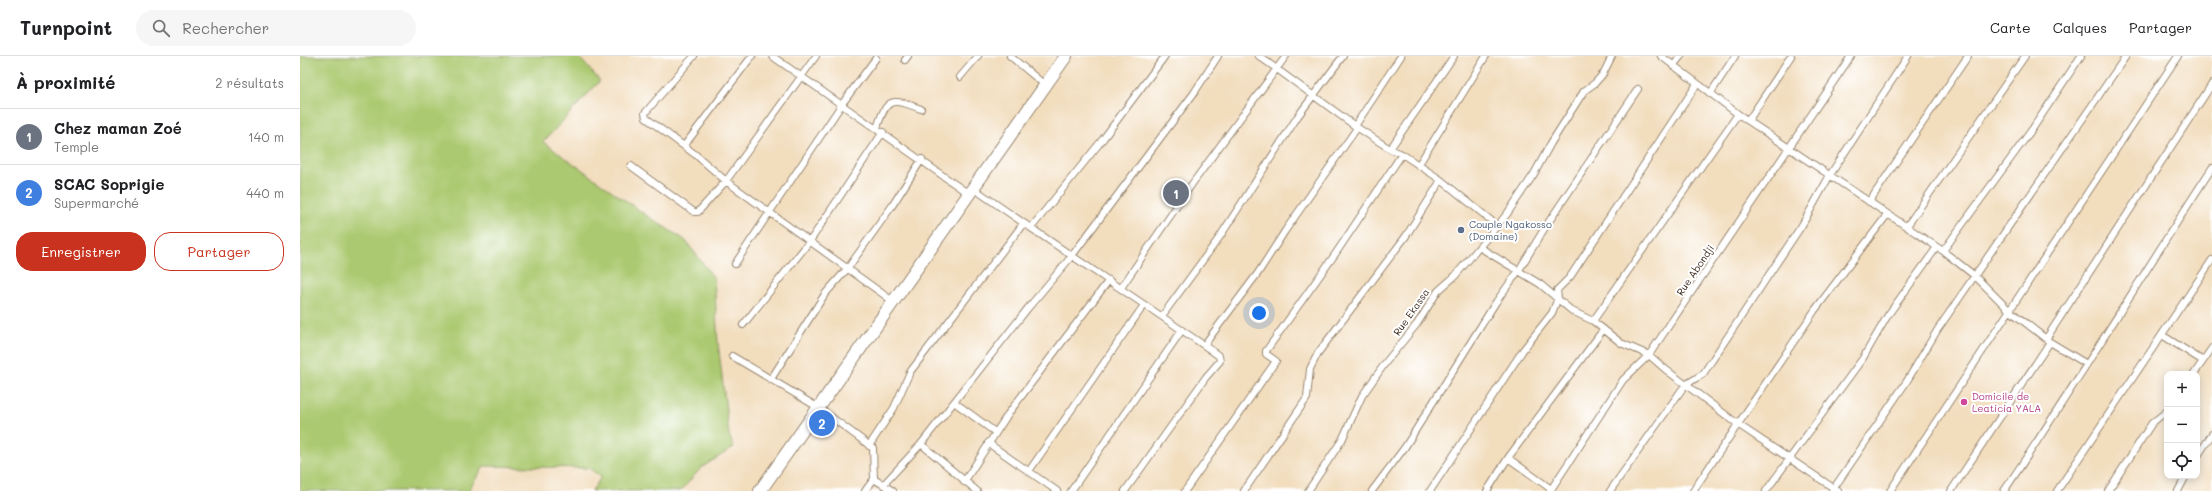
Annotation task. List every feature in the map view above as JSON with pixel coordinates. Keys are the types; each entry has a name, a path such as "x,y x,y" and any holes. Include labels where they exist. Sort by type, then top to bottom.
{"highway":[{"path":"760,491 1066,56"}],"street":[{"path":"694,56 644,113 646,118 769,213 894,302"},
{"path":"684,146 752,56"},
{"path":"772,56 922,159 1031,228 1071,257 1121,288 1219,356 1220,361 1206,377 1125,491"},
{"path":"631,166 696,213 726,181 816,56"},
{"path":"960,77 978,56"},
{"path":"1010,56 1045,85"},
{"path":"1031,228 1103,139 1165,56"},
{"path":"884,484 921,444 1028,308 1071,257 1194,93 1218,56"},
{"path":"1259,56 1356,127 1390,149 1402,154 1441,180 1498,226"},
{"path":"1121,288 1192,184 1286,56"},
{"path":"1162,316 1206,257 1313,96 1344,56"},
{"path":"1205,346 1356,127 1401,56"},
{"path":"1390,149 1454,56"},
{"path":"1418,164 1486,56"},
{"name":"Rue Ekassa","path":"1308,491 1342,440 1366,390 1417,324 1438,291 1455,276 1498,226 1534,174 1553,140 1584,91 1595,83 1604,72 1612,56"},
{"path":"1661,56 1748,121 1830,175 1887,216 1907,226 1943,251 1975,276 2009,310 2048,340 2086,363"},
{"path":"1673,66 1681,56"},
{"path":"1710,94 1735,56"},
{"path":"1748,121 1791,56"},
{"name":"Rue Abondji","path":"1550,490 1623,380 1649,355 1851,56"},
{"path":"1610,491 1685,385 1703,374 1802,226 1830,175 1908,56"},
{"path":"1869,202 1968,56"},
{"path":"1907,226 2025,56"},
{"path":"1943,251 2033,128 2081,56"},
{"path":"1479,247 1519,270 1558,298 1572,311 1593,321 1621,343 1649,355 1685,385 1739,425 1835,490 1907,381 1938,329 2126,56"},
{"path":"1890,491 2178,56"},
{"path":"734,264 842,104 876,58"},
{"path":"1430,491 1523,350 1552,313 1558,298 1557,290 1570,277 1697,84"},
{"path":"1951,491 2212,84"},
{"path":"1372,491 1404,447 1546,226 1638,89"},
{"path":"877,128 884,108 890,103 902,102 921,109"},
{"path":"1593,321 1738,114"},
{"path":"743,325 810,241 883,132"},
{"path":"1185,491 1276,361 1266,354 1266,351 1336,253 1402,154"},
{"path":"771,378 825,294 848,268 892,206 922,159"},
{"path":"2004,491 2048,428 2086,363 2212,168"},
{"path":"1244,491 1307,398 1310,369 1318,353 1384,266 1441,180"},
{"path":"1693,491 1739,425 1815,310 1887,216"},
{"path":"870,446 894,408 910,372 1024,224"},
{"path":"1766,491 1863,358 1888,315 1936,247"},
{"path":"2057,491 2212,260"},
{"path":"964,482 995,432 1108,280"},
{"path":"1029,471 1144,305"},
{"path":"1071,491 1182,330"},
{"path":"1487,491 1508,458 1603,330"},
{"path":"2162,335 2203,361"},
{"path":"2196,371 2212,348"},
{"path":"732,356 819,408 870,446 873,451 874,479 865,491"},
{"path":"954,402 995,432"},
{"path":"2108,491 2152,423 2164,413"},
{"path":"2200,452 2212,434"},
{"path":"988,443 1057,491"},
{"path":"921,444 964,482 977,491"},
{"path":"1508,458 1550,490"},
{"path":"874,479 893,491"},
{"path":"2178,491 2184,479"}],"green space":[{"path":"300,56 578,56 600,81 543,142 650,218 685,240 714,278 718,343 729,435 734,447 701,468 681,491 592,491 601,477 589,468 484,466 468,491 300,491"}],"place":[{"name":"Chez maman Zoé","path":"1176,193"},
{"name":"Couple Ngakosso (Domaine)","path":"1461,230"},
{"name":"Domicile de Leaticia YALA","path":"1964,402"},
{"name":"SCAC Soprigie","path":"822,423"}]}
